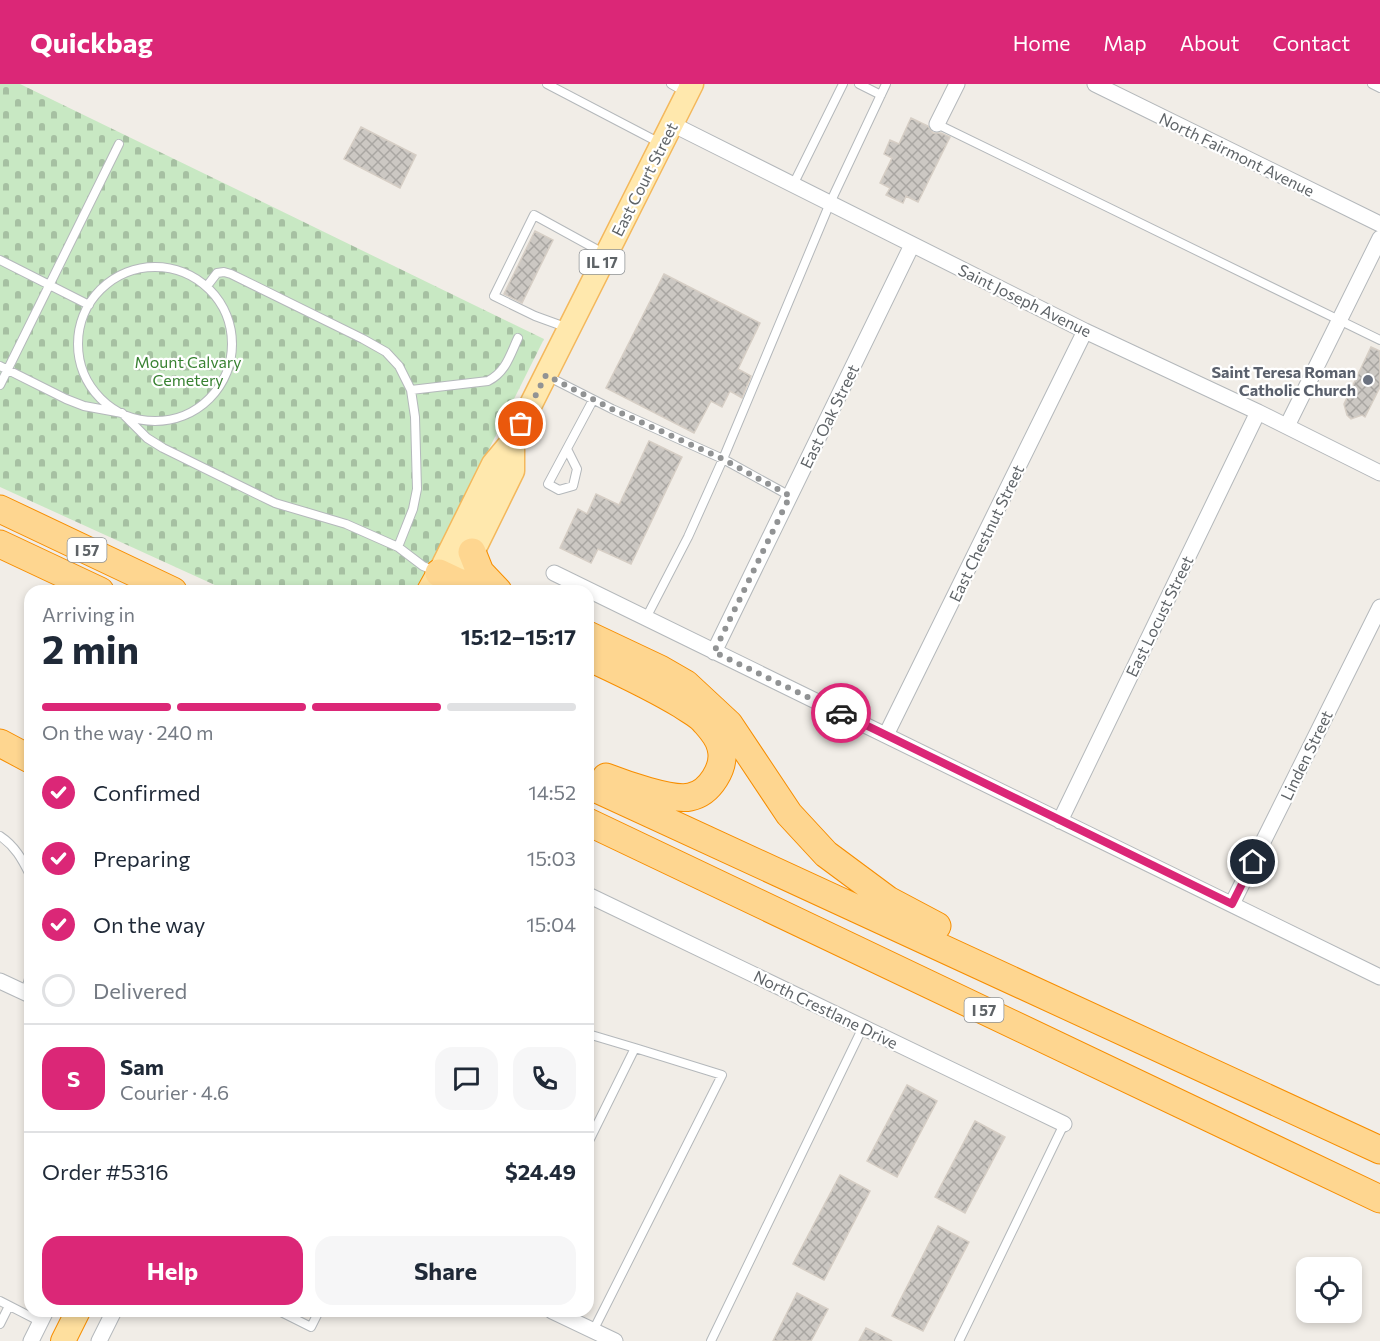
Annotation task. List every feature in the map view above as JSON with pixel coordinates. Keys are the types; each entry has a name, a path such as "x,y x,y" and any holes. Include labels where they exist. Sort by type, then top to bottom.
{"highway":[{"name":"I 57","path":"0,509 160,585"},
{"name":"I 57","path":"0,544 87,585"},
{"path":"472,552 480,572 492,585"},
{"path":"0,563 55,585"},
{"path":"594,638 686,684 729,724 789,814 826,854 888,900 1154,1044"},
{"path":"594,660 652,687 702,718 718,737 722,750 721,764 710,786 690,798 676,798 653,792 594,772"},
{"path":"0,744 24,756"},
{"path":"0,759 24,771"},
{"name":"I 57","path":"594,788 1380,1150"},
{"name":"I 57","path":"594,825 1380,1198"},
{"path":"63,1341 75,1317"}],"main road":[{"name":"East Court Street","path":"449,585 493,464 513,440 546,375 672,124 683,87"},
{"name":"IL 17","path":"450,585 472,552 513,471 513,440"}],"street":[{"path":"937,124 957,84"},
{"name":"North Fairmont Avenue","path":"1095,84 1380,224"},
{"name":"Saint Joseph Avenue","path":"672,124 1085,331 1258,412 1380,473"},
{"path":"1287,426 1380,238"},
{"name":"East Oak Street","path":"714,652 912,244"},
{"name":"East Chestnut Street","path":"886,735 1085,331"},
{"name":"East Locust Street","path":"1060,821 1258,412"},
{"path":"554,573 578,585"},
{"path":"594,593 1380,977"},
{"name":"Linden Street","path":"1232,904 1380,607"},
{"name":"North Crestlane Drive","path":"594,898 1064,1124"},
{"path":"0,981 24,992"},
{"path":"32,1341 43,1317"},
{"path":"99,1341 111,1317"},
{"path":"565,1317 615,1341"}],"lane":[{"path":"547,84 662,144"},
{"path":"793,185 843,84"},
{"path":"859,84 881,95"},
{"path":"645,619 688,537 830,203 886,84"},
{"path":"1372,84 1380,88"},
{"path":"937,124 1380,340"},
{"path":"0,384 4,368 49,285 119,144"},
{"path":"569,328 535,316 494,296 534,215 606,255"},
{"path":"0,260 89,305"},
{"path":"4,368 84,406 122,413 145,421 170,420 193,411 212,396 226,376 232,352 231,328 222,305 207,286 187,273 160,266 134,269 110,281 89,305 81,324 78,350 85,376 100,398 122,413 147,438 163,448 275,503 346,525 398,548 448,585"},
{"path":"207,286 217,273 224,272 363,339 386,352 399,366 411,390 415,417 417,489 413,508 398,548"},
{"path":"411,390 488,381 498,376 505,367 518,338"},
{"path":"546,375 593,400 723,459 790,496"},
{"path":"567,449 577,469 573,486 559,490 548,484 593,400"},
{"path":"0,836 19,853 24,863"},
{"path":"19,853 24,853"},
{"path":"711,1341 863,1027"},
{"path":"593,1330 722,1075 594,1036"},
{"path":"594,1131 634,1048"},
{"path":"958,1341 1064,1124"},
{"path":"0,1301 24,1311"},
{"path":"0,1324 9,1306"},
{"path":"291,1317 311,1327 316,1317"}],"green space":[{"name":"Mount Calvary Cemetery","path":"0,84 20,84 544,339 421,585 215,585 0,487"}],"building":[{"path":"911,118 928,126 933,133 941,133 950,137 918,202 906,196 903,203 886,195 890,188 880,183 892,158 884,154 890,140 899,144"},
{"path":"361,127 416,155 400,188 344,159"},
{"path":"535,231 553,240 522,303 504,294"},
{"path":"664,274 760,323 738,369 751,376 742,398 730,391 722,407 711,401 694,433 606,388"},
{"name":"Saint Teresa Roman Catholic Church","path":"1371,347 1380,351 1380,387 1365,417 1362,415 1351,419 1347,415 1344,404"},
{"path":"649,441 682,457 631,564 598,549 591,563 560,548 578,509 587,514 596,494 619,505"},
{"path":"907,1085 937,1101 897,1177 867,1161"},
{"path":"975,1121 1005,1137 965,1213 935,1197"},
{"path":"840,1175 870,1191 824,1280 793,1264"},
{"path":"938,1226 969,1242 923,1331 892,1316"},
{"path":"797,1293 828,1309 811,1341 773,1341"},
{"path":"866,1328 892,1341 859,1341"}],"way so far":[{"path":"521,424 546,375 612,409 723,459 790,496 714,652 841,713"}],"place":[{"name":"Saint Teresa Roman Catholic Church","path":"1368,380"}],"route":[{"path":"841,713 1232,904 1253,862"}]}
